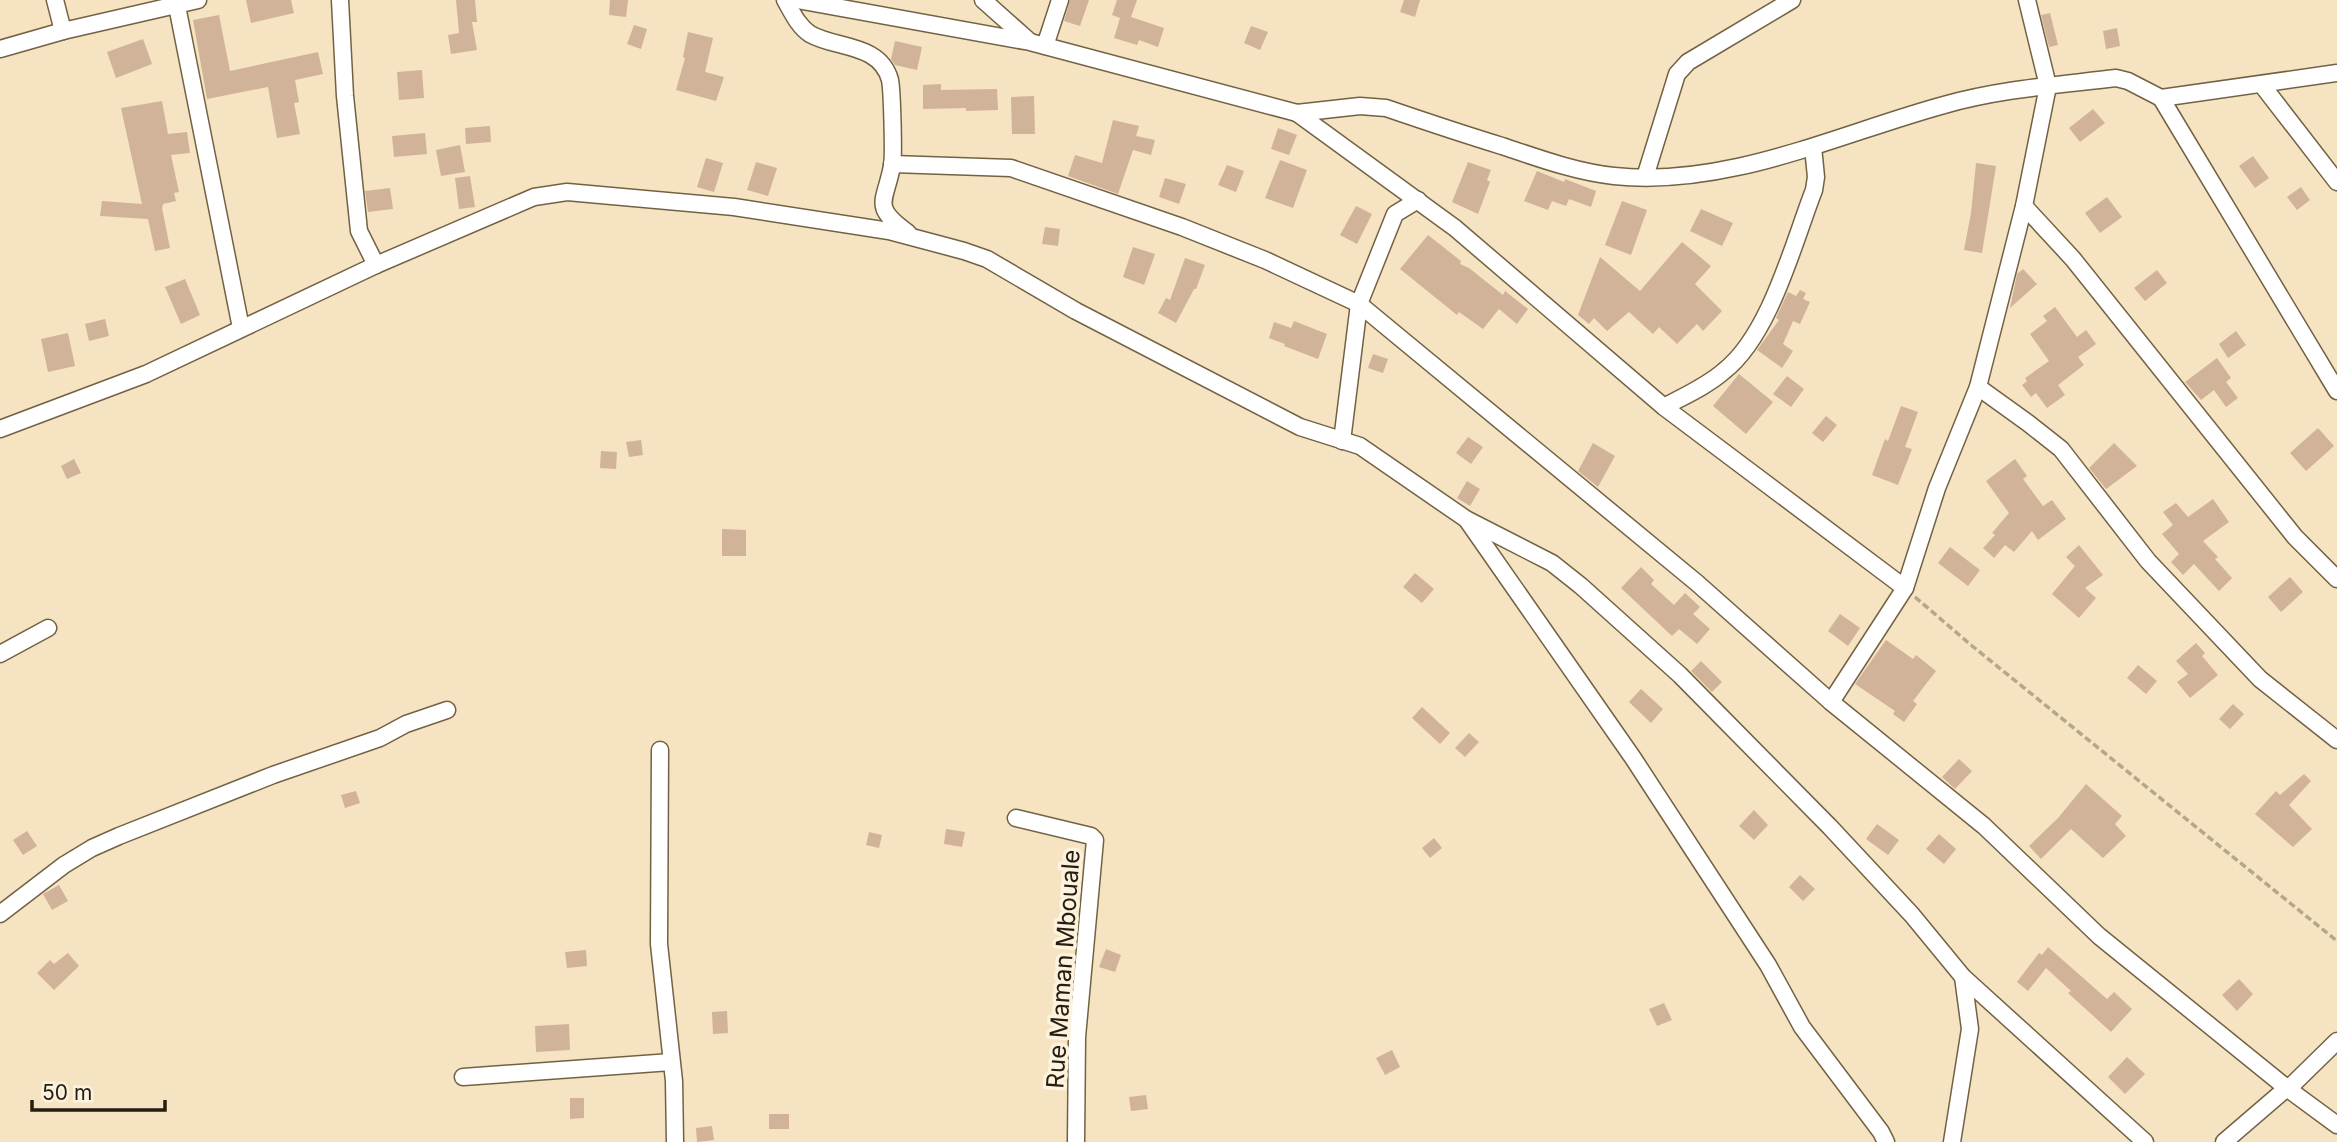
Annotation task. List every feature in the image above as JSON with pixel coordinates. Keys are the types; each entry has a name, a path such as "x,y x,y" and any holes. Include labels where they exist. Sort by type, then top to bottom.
{"street":[{"path":"55,0 63,31"},
{"path":"0,49 63,31 198,0"},
{"path":"340,0 345,96 359,231 376,265"},
{"path":"785,0 798,24 811,34 868,53 882,66 890,80 892,164 882,199 888,219 913,237"},
{"path":"797,0 1038,44 1297,113 1455,228 1664,407 1905,588"},
{"path":"984,0 1038,44"},
{"path":"1038,44 1060,0"},
{"path":"1645,177 1677,75 1688,62 1792,0"},
{"path":"1831,702 1905,588 1937,488 1978,387 2024,206 2048,86 2027,0"},
{"path":"177,6 241,328"},
{"path":"2161,98 2337,73"},
{"path":"1297,113 1360,106 1386,108 1567,166 1616,176 1667,177 1699,174 1813,147 1950,103 2022,89 2116,78 2128,81 2161,98 2337,391"},
{"path":"2262,85 2337,182"},
{"path":"1664,407 1723,373 1756,336 1768,312 1814,190 1813,147"},
{"path":"892,164 1011,168 1265,260 1359,304 1697,583 1831,702 1984,826 2099,936 2337,1125"},
{"path":"0,429 146,374 376,265 534,197 567,192 734,207 913,237 964,251 986,259 1076,311 1289,421 1360,446 1466,519 1552,563 1680,675 1830,827 1912,915 1963,977 2144,1142"},
{"path":"1342,440 1359,304 1395,214 1418,200"},
{"path":"2024,206 2073,259 2295,537 2337,579"},
{"path":"1978,387 2061,449 2148,561 2260,679 2337,740"},
{"path":"1466,519 1660,799 1768,965 1802,1027 1886,1142"},
{"path":"0,654 48,628"},
{"path":"0,914 92,848 273,775 380,738 406,724 447,710"},
{"path":"660,750 659,944 674,1081 675,1142"},
{"name":"Rue Maman Mbouale","path":"1016,818 1091,836 1095,840 1077,1037 1076,1142"},
{"path":"1952,1142 1970,1029 1963,977"},
{"path":"2224,1142 2288,1088 2337,1041"},
{"path":"463,1077 671,1062"}],"path":[{"path":"1905,588 1971,645 2337,941"}],"building":[{"path":"246,0 291,0 294,13 251,23"},
{"path":"456,0 475,0 477,22 472,22 477,50 451,54 448,35 459,33"},
{"path":"610,0 628,0 626,17 609,15"},
{"path":"1070,0 1089,0 1080,26 1064,21"},
{"path":"1117,0 1137,0 1131,17 1164,28 1158,47 1139,40 1137,45 1114,38 1120,18 1112,15"},
{"path":"1404,0 1420,0 1415,17 1400,12"},
{"path":"2050,13 2058,45 2049,47 2041,15"},
{"path":"219,15 230,71 318,52 323,74 295,80 299,102 294,103 300,134 277,138 268,87 207,99 193,20"},
{"path":"634,25 647,29 641,49 627,44"},
{"path":"1251,26 1268,32 1260,50 1244,43"},
{"path":"2117,28 2120,46 2106,49 2103,31"},
{"path":"688,32 713,38 705,72 724,77 716,101 676,90 685,58 683,57"},
{"path":"143,39 152,64 116,78 107,52"},
{"path":"895,41 922,47 917,70 895,65 891,59"},
{"path":"422,70 424,98 399,100 397,72"},
{"path":"941,84 941,90 997,89 998,110 923,109 923,85"},
{"path":"1034,96 1035,134 1012,134 1011,97"},
{"path":"162,101 168,134 187,132 190,153 171,155 179,192 174,193 176,201 163,204 162,208 170,248 155,251 148,219 100,216 102,201 142,204 121,108"},
{"path":"2093,109 2105,123 2080,142 2069,128"},
{"path":"1113,120 1139,126 1136,136 1155,140 1151,155 1133,150 1118,194 1068,176 1075,155 1102,163"},
{"path":"490,126 491,142 466,144 465,128"},
{"path":"1278,128 1297,135 1289,155 1271,149"},
{"path":"425,133 427,154 394,157 392,136"},
{"path":"460,145 465,172 441,176 436,150"},
{"path":"2253,156 2269,178 2255,188 2239,166"},
{"path":"706,158 723,163 714,192 697,187"},
{"path":"1280,160 1307,170 1293,208 1265,198"},
{"path":"756,162 777,168 768,196 747,190"},
{"path":"1468,162 1491,170 1487,180 1490,182 1478,214 1452,202"},
{"path":"1976,163 1996,166 1982,253 1964,250"},
{"path":"1227,165 1244,171 1236,192 1218,185"},
{"path":"1537,171 1596,191 1591,207 1569,199 1566,206 1552,201 1548,210 1524,201"},
{"path":"470,176 475,207 459,209 455,178"},
{"path":"1165,178 1186,184 1179,204 1159,197"},
{"path":"2301,187 2310,200 2297,210 2287,197"},
{"path":"390,188 393,209 368,212 365,191"},
{"path":"2107,197 2122,217 2100,233 2085,213"},
{"path":"1622,201 1647,210 1631,255 1605,245"},
{"path":"1356,206 1372,214 1357,244 1340,235"},
{"path":"1701,209 1733,223 1722,246 1690,231"},
{"path":"1045,227 1060,229 1058,246 1042,244"},
{"path":"1428,235 1461,261 1460,264 1503,295 1505,291 1528,309 1517,324 1499,309 1483,329 1459,312 1457,315 1400,269"},
{"path":"1682,242 1711,266 1695,284 1722,311 1703,331 1697,324 1677,344 1659,327 1653,334 1629,312 1607,331 1594,318 1589,324 1578,315 1600,257 1640,291"},
{"path":"1133,247 1155,254 1144,285 1123,277"},
{"path":"1185,258 1205,265 1196,289 1176,323 1158,313 1166,298 1170,300"},
{"path":"2023,269 2037,284 2010,308 2017,274"},
{"path":"2157,270 2167,283 2145,301 2134,288"},
{"path":"185,279 200,315 181,324 165,287"},
{"path":"1800,290 1806,293 1803,299 1810,302 1800,324 1793,321 1783,344 1793,351 1782,368 1757,350 1779,320 1776,318 1788,292 1796,296"},
{"path":"2055,307 2077,337 2086,330 2096,344 2078,357 2084,365 2058,385 2065,395 2047,408 2036,393 2031,397 2022,385 2027,381 2025,378 2049,361 2030,334 2047,321 2043,316"},
{"path":"105,319 109,336 89,341 85,324"},
{"path":"1294,321 1327,334 1318,359 1269,338 1274,322 1291,328"},
{"path":"2236,331 2246,345 2228,358 2219,344"},
{"path":"68,333 75,366 48,372 41,339"},
{"path":"1373,354 1388,359 1383,373 1368,368"},
{"path":"2217,358 2231,378 2226,382 2238,398 2226,407 2214,390 2201,400 2185,382"},
{"path":"1739,374 1773,402 1746,434 1713,406"},
{"path":"1787,376 1804,389 1791,407 1773,394"},
{"path":"1901,406 1918,412 1905,447 1912,449 1898,485 1872,475"},
{"path":"1826,416 1837,425 1823,442 1812,433"},
{"path":"2318,428 2334,446 2306,471 2290,453"},
{"path":"1468,437 1483,447 1471,464 1456,453"},
{"path":"641,440 643,455 629,457 626,442"},
{"path":"1593,443 1615,456 1598,487 1578,471"},
{"path":"2114,443 2137,466 2106,489 2089,468"},
{"path":"601,451 617,452 616,469 600,468"},
{"path":"74,459 81,473 67,479 61,466"},
{"path":"2015,459 2027,476 2023,479 2043,506 2052,500 2066,519 2038,540 2032,531 2014,552 2005,545 1994,558 1983,548 2009,513 1986,481"},
{"path":"1467,481 1480,489 1470,506 1457,498"},
{"path":"2213,499 2229,522 2203,541 2232,578 2219,591 2194,564 2183,575 2171,562 2179,554 2162,534 2173,525 2163,512 2176,503 2188,517"},
{"path":"722,529 746,530 746,556 722,556"},
{"path":"2079,545 2103,575 2085,588 2096,598 2079,618 2052,594 2075,566 2066,557"},
{"path":"1950,547 1980,570 1968,586 1938,563"},
{"path":"1641,567 1654,580 1651,584 1674,605 1685,593 1700,607 1693,614 1710,629 1697,644 1679,629 1672,636 1621,588"},
{"path":"1415,573 1434,589 1422,603 1403,587"},
{"path":"2290,577 2303,592 2281,612 2268,597"},
{"path":"1840,614 1860,628 1848,646 1828,631"},
{"path":"1886,640 1913,659 1916,655 1936,671 1913,701 1917,704 1904,722 1893,714 1895,711 1855,684"},
{"path":"2196,643 2205,653 2202,656 2218,675 2190,698 2177,682 2188,674 2176,661"},
{"path":"1701,661 1722,682 1712,692 1691,671"},
{"path":"2138,665 2157,681 2146,694 2127,678"},
{"path":"1641,689 1663,709 1651,723 1629,702"},
{"path":"2233,704 2244,714 2230,729 2219,719"},
{"path":"1422,707 1450,733 1440,744 1412,718"},
{"path":"1469,733 1479,742 1465,757 1455,748"},
{"path":"1959,759 1972,771 1955,789 1942,777"},
{"path":"2304,774 2311,781 2289,805 2312,829 2293,847 2255,814 2276,791 2280,795"},
{"path":"2086,784 2122,816 2115,824 2126,836 2103,858 2071,829 2041,859 2029,846 2058,818"},
{"path":"356,791 360,803 345,808 341,795"},
{"path":"1754,810 1768,825 1754,840 1739,826"},
{"path":"1877,824 1899,840 1888,855 1866,839"},
{"path":"946,829 965,832 962,847 944,844"},
{"path":"27,831 37,846 23,855 13,840"},
{"path":"869,832 882,835 879,848 866,845"},
{"path":"1939,834 1956,849 1944,864 1926,849"},
{"path":"1434,838 1442,848 1430,858 1422,848"},
{"path":"1800,875 1815,889 1803,901 1789,887"},
{"path":"59,885 68,901 52,910 43,894"},
{"path":"2048,947 2107,999 2114,992 2132,1009 2111,1032 2068,993 2071,991 2046,968 2028,991 2017,982 2039,953 2042,955"},
{"path":"1106,949 1121,955 1115,972 1099,967"},
{"path":"586,950 587,966 567,968 565,952"},
{"path":"68,953 79,966 54,990 37,973 50,960 54,964"},
{"path":"2239,979 2253,994 2237,1011 2222,995"},
{"path":"1664,1003 1672,1020 1657,1026 1649,1009"},
{"path":"727,1011 728,1033 713,1034 712,1012"},
{"path":"569,1024 570,1050 536,1052 535,1026"},
{"path":"1392,1050 1400,1067 1385,1075 1376,1058"},
{"path":"2127,1057 2145,1074 2125,1094 2108,1077"},
{"path":"1146,1095 1148,1109 1131,1111 1129,1097"},
{"path":"570,1098 584,1098 584,1118 570,1119"},
{"path":"769,1114 789,1114 789,1129 769,1129"},
{"path":"712,1126 714,1140 697,1142 696,1128"}]}
